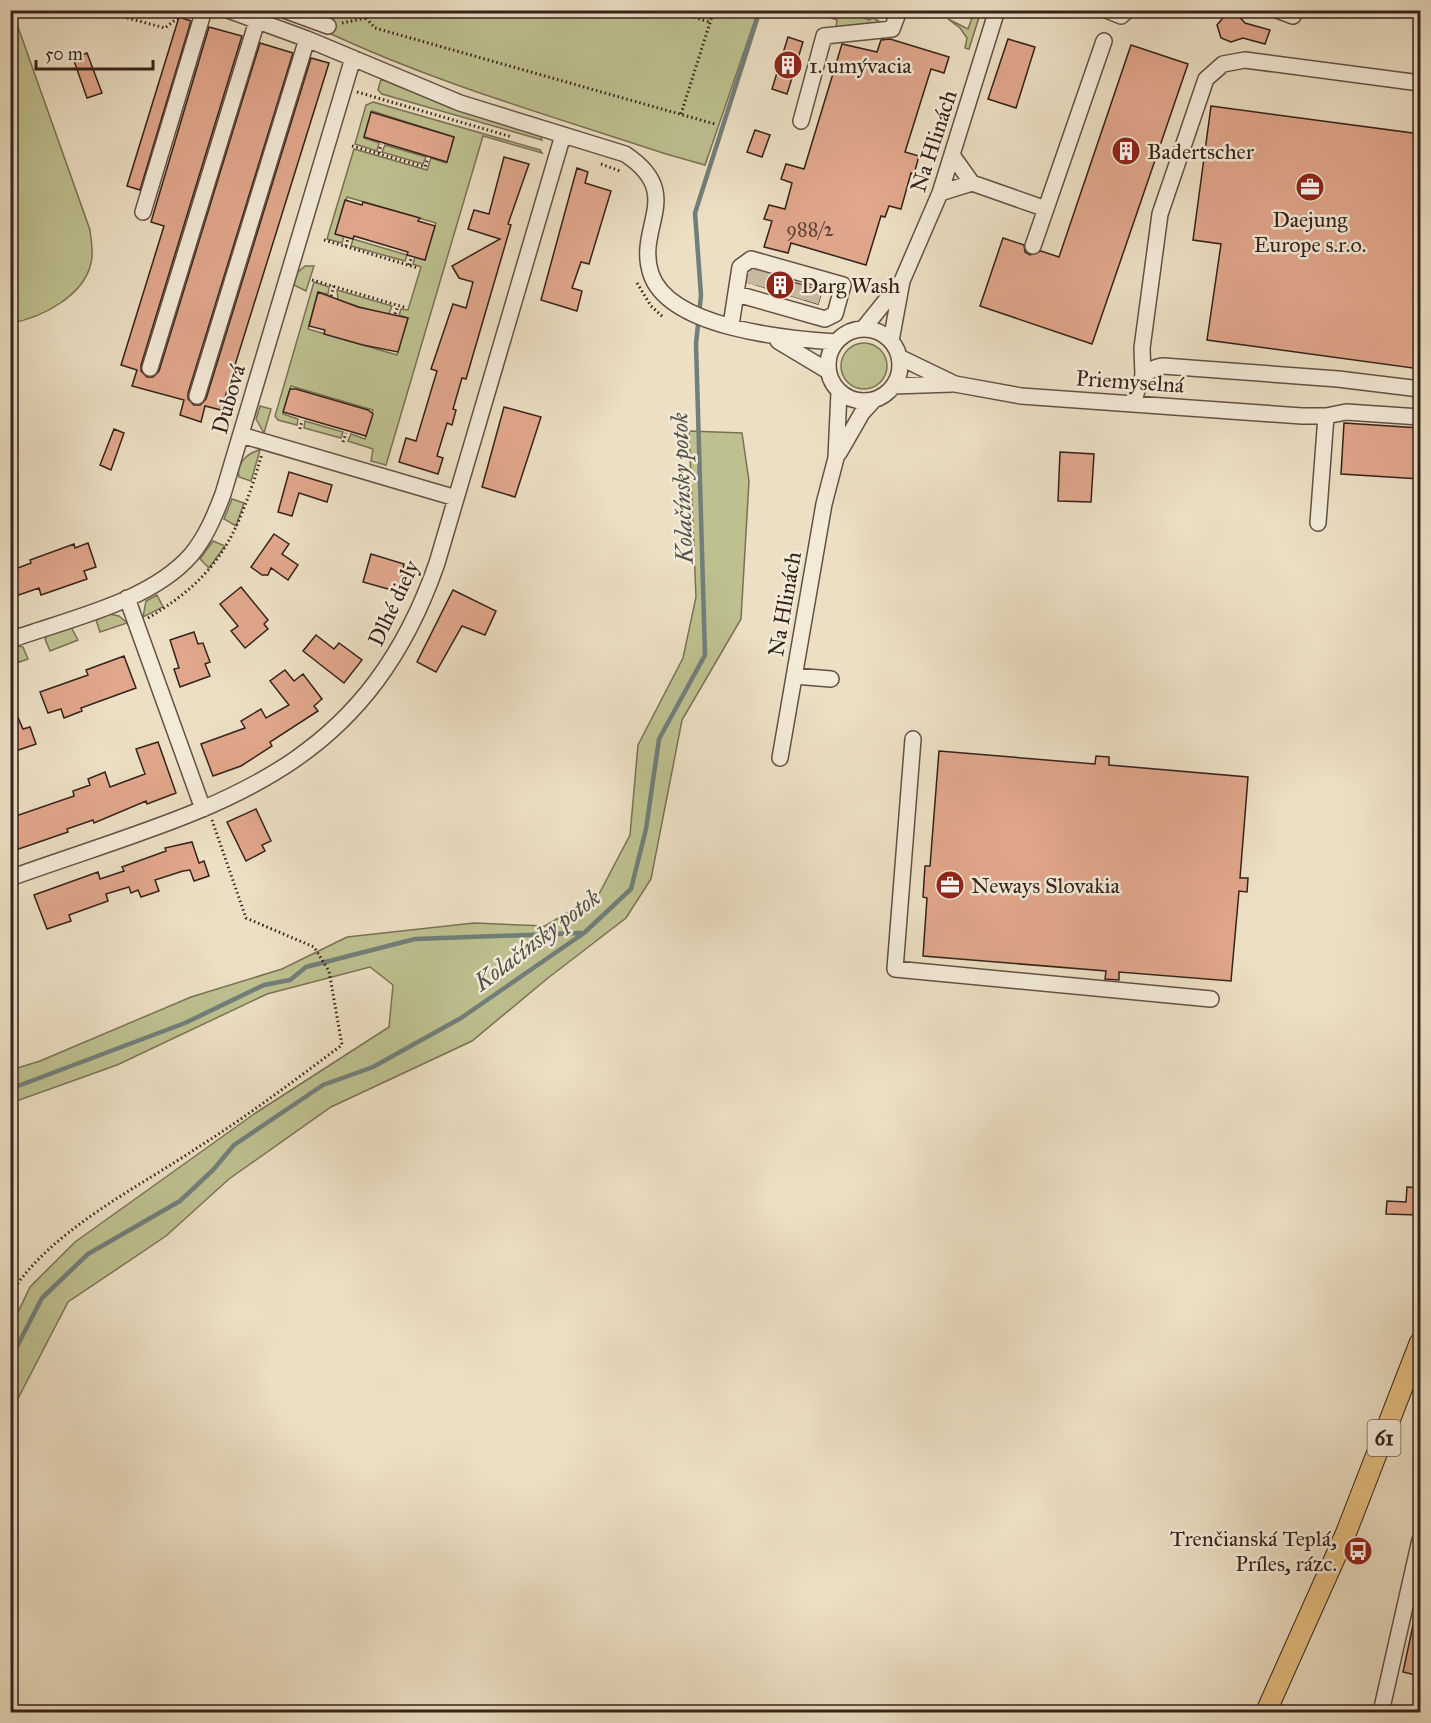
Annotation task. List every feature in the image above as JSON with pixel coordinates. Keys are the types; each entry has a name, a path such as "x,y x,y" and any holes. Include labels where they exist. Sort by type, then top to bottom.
{"main road":[{"name":"61","path":"1266,1713 1346,1533 1420,1342"}],"street":[{"path":"143,212 204,10"},
{"path":"228,10 262,16 307,39 460,103 625,154 638,163 648,175 657,204 649,251 651,274 657,287 671,303 692,314 772,338 828,371"},
{"path":"284,10 328,26"},
{"name":"Na Hlinách","path":"891,341 902,281 940,193 997,10"},
{"path":"1106,10 1121,16 1128,10"},
{"path":"1277,10 1293,15"},
{"path":"150,368 262,16"},
{"path":"801,121 824,36 892,29 897,16"},
{"path":"197,396 307,39"},
{"path":"1033,246 1104,41"},
{"name":"Dubová","path":"10,640 127,598 161,582 191,555 210,526 240,435 353,58"},
{"path":"1134,404 1143,376 1142,348 1160,214 1198,100 1206,79 1213,70 1233,61 1245,60 1420,83"},
{"name":"Dlhé diely","path":"10,878 205,808 250,789 299,759 336,728 379,680 410,630 419,609 456,498 563,135"},
{"path":"952,155 972,183 1046,208"},
{"path":"940,193 972,183"},
{"path":"731,325 740,267 744,261 767,281 806,294 767,281 737,294"},
{"name":"Na Hlinách","path":"863,329 902,281"},
{"path":"863,329 873,331 891,341 899,357 900,367 893,386 874,400 862,401 839,392 828,371 828,361 836,342 844,335 863,329"},
{"path":"772,338 836,342"},
{"name":"Priemyselná","path":"899,357 955,384"},
{"path":"1143,376 1151,368 1173,366 1338,379 1420,389"},
{"name":"Priemyselná","path":"893,386 955,384 1022,396 1302,416 1326,416 1346,412 1420,417"},
{"name":"Na Hlinách","path":"780,758 824,504 836,458 839,392"},
{"name":"Na Hlinách","path":"836,458 862,413 874,400"},
{"path":"1318,523 1326,416"},
{"path":"240,435 456,498"},
{"path":"127,598 205,808"},
{"path":"794,676 831,679"},
{"path":"913,739 895,969 1211,999"},
{"path":"1381,1713 1420,1540"}],"path":[{"path":"118,10 120,16 165,28 180,16"},
{"path":"328,26 366,18 374,10"},
{"path":"668,10 710,22"},
{"path":"681,114 714,10"},
{"path":"366,18 375,28 715,124"},
{"path":"351,90 515,137"},
{"path":"379,153 381,144"},
{"path":"352,146 425,167 428,158"},
{"path":"591,161 621,171 628,177"},
{"path":"346,246 348,238"},
{"path":"324,240 418,268"},
{"path":"409,265 412,256"},
{"path":"312,280 407,308"},
{"path":"636,280 651,306 664,318"},
{"path":"331,296 334,286"},
{"path":"395,314 398,306"},
{"path":"300,429 302,420"},
{"path":"343,442 346,433"},
{"path":"10,1295 37,1259 71,1231 203,1145 342,1045 326,962 314,947 246,918 205,808"}],"green space":[{"path":"12,10 90,230 92,251 87,275 71,295 48,311 11,323"},
{"path":"854,10 862,13 861,17 870,20 872,17 880,22 836,27 837,20 812,11"},
{"path":"963,10 981,11 969,49 965,48 967,38 960,28 948,19 968,29 972,18 962,13"},
{"path":"333,11 758,11 705,165 494,98 368,50 327,32"},
{"path":"381,79 451,108 540,136 542,140 382,94 378,90"},
{"path":"373,102 540,150 542,153 483,136 386,465 371,461 373,449 348,441 351,434 365,439 373,410 291,386 283,414 298,419 297,425 278,420 275,416 314,282 329,287 328,294 318,292 308,329 397,355 408,318 399,315 401,309 408,310 421,267 413,264 415,257 425,260 436,223 347,197 336,234 344,236 342,243 327,239 354,149 427,170 431,158 446,163 454,137 372,111 364,138 379,143 377,151 355,144 366,105"},
{"path":"385,145 426,157 423,164 382,152"},
{"path":"353,239 407,255 405,261 351,246"},
{"path":"305,266 314,266 306,291 294,285 297,273"},
{"path":"337,290 392,306 388,316 338,300"},
{"path":"864,343 880,350 887,366 880,382 864,389 848,382 841,366 848,350"},
{"path":"260,406 271,409 264,433 256,419"},
{"path":"305,421 343,432 341,438 304,428"},
{"path":"689,431 742,433 749,481 741,619 682,720 651,879 626,918 472,1041 331,1107 229,1179 166,1236 68,1302 11,1412 11,1327 30,1287 75,1242 254,1114 389,1027 393,985 370,967 267,994 117,1065 11,1103 11,1070 40,1061 191,997 282,969 347,937 474,923 545,926 599,894 630,835 638,745 683,658 696,597"},
{"path":"260,450 251,481 239,477 239,468 244,460"},
{"path":"232,499 244,503 236,526 224,519"},
{"path":"213,541 225,546 209,568 200,559"},
{"path":"157,595 163,607 143,617 146,601"},
{"path":"109,614 119,616 127,623 100,632 96,620"},
{"path":"71,627 78,640 50,651 45,639 47,636"},
{"path":"23,647 28,659 11,665 11,649"}],"building":[{"path":"1227,13 1237,14 1245,23 1270,30 1265,44 1243,38 1231,42 1221,38 1217,25"},
{"path":"179,17 191,21 140,190 127,186"},
{"path":"209,27 242,36 141,365 141,371 147,377 153,377 159,371 260,43 293,53 188,393 188,399 194,405 200,405 206,399 311,58 329,63 221,410 205,406 201,422 180,415 184,400 132,386 137,370 121,365 164,226 151,222"},
{"name":"1. umývacia","path":"788,37 803,42 787,94 772,89"},
{"path":"890,39 949,57 944,73 931,69 905,152 919,156 914,174 911,173 901,209 889,206 885,217 881,216 866,265 791,243 788,253 764,247 772,221 764,219 769,205 785,209 792,183 781,179 786,164 804,169 842,44 877,52 881,40"},
{"path":"1008,39 1035,47 1016,108 988,99"},
{"name":"Badertscher","path":"1131,45 1188,64 1092,344 980,306 1003,238 1024,245 1025,252 1030,255 1041,251 1059,257"},
{"path":"87,53 102,93 87,98 73,58"},
{"name":"Daejung Europe s.r.o.","path":"1211,106 1420,134 1420,369 1207,340 1221,244 1193,240"},
{"path":"371,112 454,137 447,162 364,137"},
{"path":"755,130 770,135 762,157 747,152"},
{"path":"504,157 529,164 508,224 511,225 466,379 462,378 453,409 456,410 452,425 447,423 437,456 443,458 438,474 399,462 406,438 416,441 437,371 431,369 453,304 466,308 473,282 459,278 452,266 500,239 468,229 474,210 489,214"},
{"path":"577,168 588,172 585,183 611,191 589,264 581,262 572,288 582,291 577,311 541,300"},
{"path":"345,200 362,205 363,202 420,218 418,221 435,226 425,260 407,255 408,252 354,236 353,239 335,234"},
{"name":"Darg Wash","path":"753,270 822,291 818,304 747,282 749,273"},
{"path":"318,292 358,307 408,318 398,352 324,334 325,330 309,326"},
{"path":"290,389 368,410 373,414 366,436 283,412"},
{"path":"504,407 541,417 515,497 482,487"},
{"path":"1344,423 1420,428 1420,479 1341,474"},
{"path":"114,429 124,433 111,470 100,465"},
{"path":"1060,452 1094,454 1091,502 1058,501"},
{"path":"289,472 332,485 327,502 299,493 292,516 278,512"},
{"path":"274,534 289,544 282,554 298,565 288,580 271,568 268,575 262,575 251,567"},
{"path":"88,543 96,567 84,571 87,579 41,595 39,588 10,598 10,571 31,563 30,560 74,544 75,548"},
{"path":"371,554 404,564 399,592 363,582"},
{"path":"241,587 268,620 264,624 268,629 245,648 231,631 238,626 220,604"},
{"path":"453,590 496,611 485,635 462,626 436,672 417,662"},
{"path":"194,632 198,644 203,643 210,662 205,664 210,676 180,687 174,669 179,668 170,640"},
{"path":"316,635 334,649 339,643 362,660 344,683 303,651"},
{"path":"124,656 136,688 81,708 82,711 64,718 61,709 48,713 40,692 88,675 86,670"},
{"path":"285,670 294,681 303,674 322,699 314,706 318,711 270,742 272,746 241,766 213,776 201,744 245,728 241,721 261,709 266,718 289,705 270,681"},
{"path":"10,699 23,729 30,727 36,744 10,753"},
{"path":"158,742 176,793 147,804 146,801 94,823 93,820 67,829 68,832 10,852 10,818 74,796 73,791 90,785 88,779 105,772 110,787 145,774 136,749"},
{"path":"939,751 1095,764 1096,756 1109,757 1109,765 1248,777 1240,878 1248,878 1247,892 1239,891 1231,981 1119,972 1119,980 1105,979 1106,971 923,956 927,898 923,897 925,866 930,866"},
{"path":"256,809 271,841 262,845 265,851 246,861 227,822"},
{"path":"192,842 199,863 204,861 209,876 194,881 190,870 183,871 155,880 159,891 141,897 138,890 131,893 129,887 106,894 108,901 69,915 71,921 47,929 34,895 98,872 100,879 124,871 122,867 166,851 165,848"},
{"path":"1407,1187 1420,1188 1418,1215 1386,1214 1387,1201 1406,1202"},
{"path":"1415,1616 1420,1616 1420,1676 1403,1672"}],"waterway":[{"name":"Kolačínsky potok","path":"10,1360 42,1298 88,1254 180,1201 213,1170 234,1145 323,1085 373,1067 461,1018 584,933 631,889 646,829 659,739 705,655 696,344 701,295 695,213 760,10"},
{"path":"10,1089 185,1023 264,985 290,980 306,967 415,939 581,933"}],"tunnel":[{"path":"748,283 753,269"},
{"path":"759,286 763,272"},
{"path":"770,289 773,276"},
{"path":"780,293 784,279"},
{"path":"797,298 801,285"},
{"path":"811,302 815,289"}],"place":[{"name":"1. umývacia","path":"788,65"},
{"name":"Badertscher","path":"1126,151"},
{"name":"Daejung Europe s.r.o.","path":"1310,187"},
{"name":"Darg Wash","path":"780,285"},
{"name":"Neways Slovakia","path":"950,885"},
{"name":"Trenčianská Teplá, Príles, rázc.","path":"1358,1551"}]}
